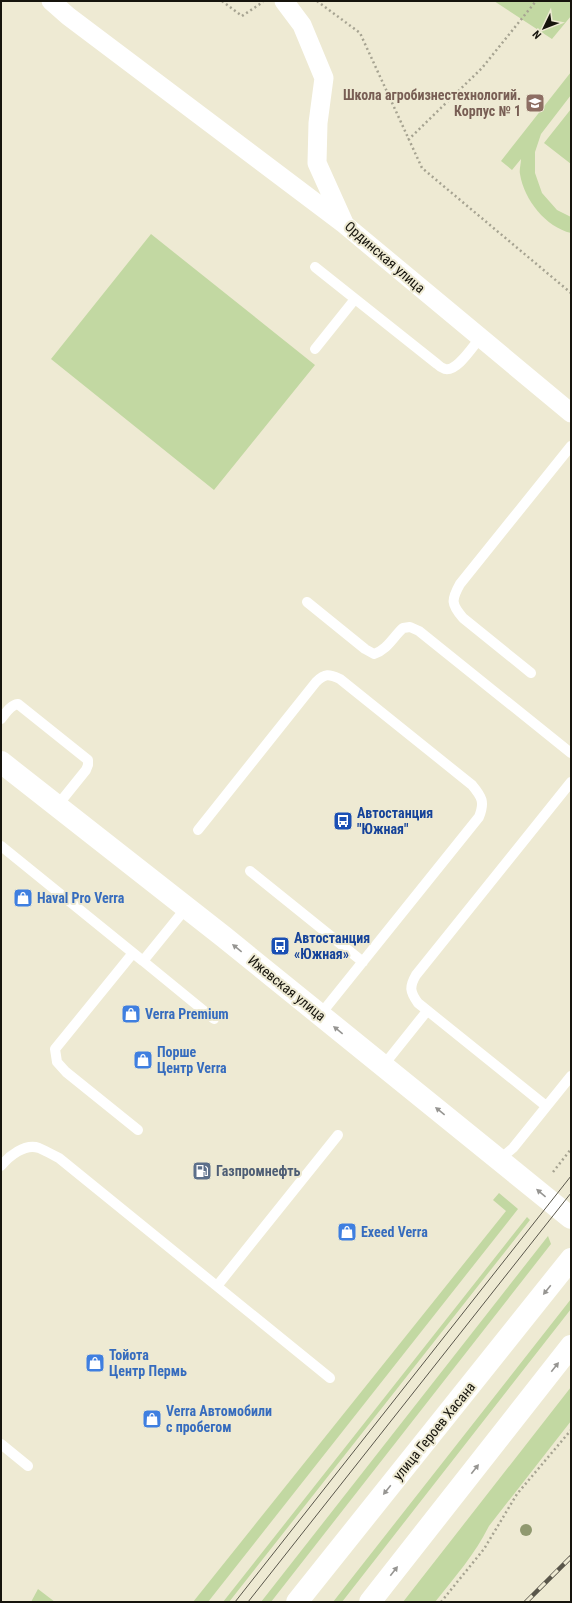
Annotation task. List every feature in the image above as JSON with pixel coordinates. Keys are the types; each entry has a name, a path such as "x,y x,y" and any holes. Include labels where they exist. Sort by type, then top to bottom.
{"main road":[{"name":"Ижевская улица","path":"1,762 320,1015 571,1218"},
{"name":"улица Героев Хасана","path":"297,1602 571,1259"},
{"path":"370,1602 571,1346"}],"street":[{"path":"51,1 68,16 344,224"},
{"name":"Ординская улица","path":"284,1 302,25 324,78 318,124 317,163 344,224 571,413"}],"lane":[{"path":"315,266 437,364 446,369 453,368 460,363 480,338"},
{"path":"315,349 355,299"},
{"path":"531,673 463,618 454,608 454,595 460,584 571,446"},
{"path":"307,602 365,649 374,654 386,648 403,628 410,627 418,631 571,753"},
{"path":"198,830 323,676 331,675 340,680 472,785 480,796 483,808 479,817 320,1015"},
{"path":"1,719 14,704 18,704 88,760 86,770 57,806"},
{"path":"546,1106 418,1003 412,994 411,983 571,782"},
{"path":"1,846 214,1019"},
{"path":"250,871 363,962"},
{"path":"143,961 186,908"},
{"path":"133,953 55,1049 57,1062 66,1072 138,1130"},
{"path":"383,1066 427,1011"},
{"path":"499,1160 513,1148 571,1076"},
{"path":"217,1286 338,1135"},
{"path":"1,1166 19,1150 31,1148 38,1148 59,1158 330,1378"},
{"path":"1,1444 28,1466"}],"path":[{"path":"222,1 242,16 264,1"},
{"path":"317,1 360,34 422,168 571,293"},
{"path":"408,140 482,68 536,1"},
{"path":"551,1175 571,1149"},
{"path":"441,1602 484,1549 518,1494 571,1430"}],"green space":[{"path":"494,1 571,1 571,16 552,39"},
{"path":"571,72 571,95 541,134 535,152 535,173 542,193 557,210 571,217 571,233 562,230 545,219 531,203 522,184 520,174 521,159 512,170 501,161"},
{"path":"571,109 571,164 544,143"},
{"path":"151,234 315,365 214,490 51,359"},
{"path":"499,1193 518,1209 208,1602 193,1602 506,1211 493,1200"},
{"path":"527,1217 530,1220 229,1602 223,1602"},
{"path":"548,1236 551,1244 271,1602 261,1602"},
{"path":"571,1299 571,1309 342,1602 333,1602"},
{"path":"571,1387 571,1421 489,1526 471,1556 457,1574 435,1602 403,1602"},
{"path":"38,1589 55,1602 31,1602"}],"tram line":[{"path":"235,1602 571,1176"},
{"path":"248,1602 571,1193"}],"railway":[{"path":"526,1602 571,1557"}],"place":[{"name":"Школа агробизнестехнологий. Корпус № 1","path":"535,103"},
{"name":"Автостанция \"Южная\"","path":"343,821"},
{"name":"Haval Pro Verra","path":"23,898"},
{"name":"Автостанция «Южная»","path":"280,946"},
{"name":"Verra Premium","path":"131,1014"},
{"name":"Порше Центр Verra","path":"143,1060"},
{"name":"Газпромнефть","path":"202,1171"},
{"name":"Exeed Verra","path":"347,1232"},
{"name":"Тойота Центр Пермь","path":"95,1363"},
{"name":"Verra Автомобили с пробегом","path":"152,1419"}]}
